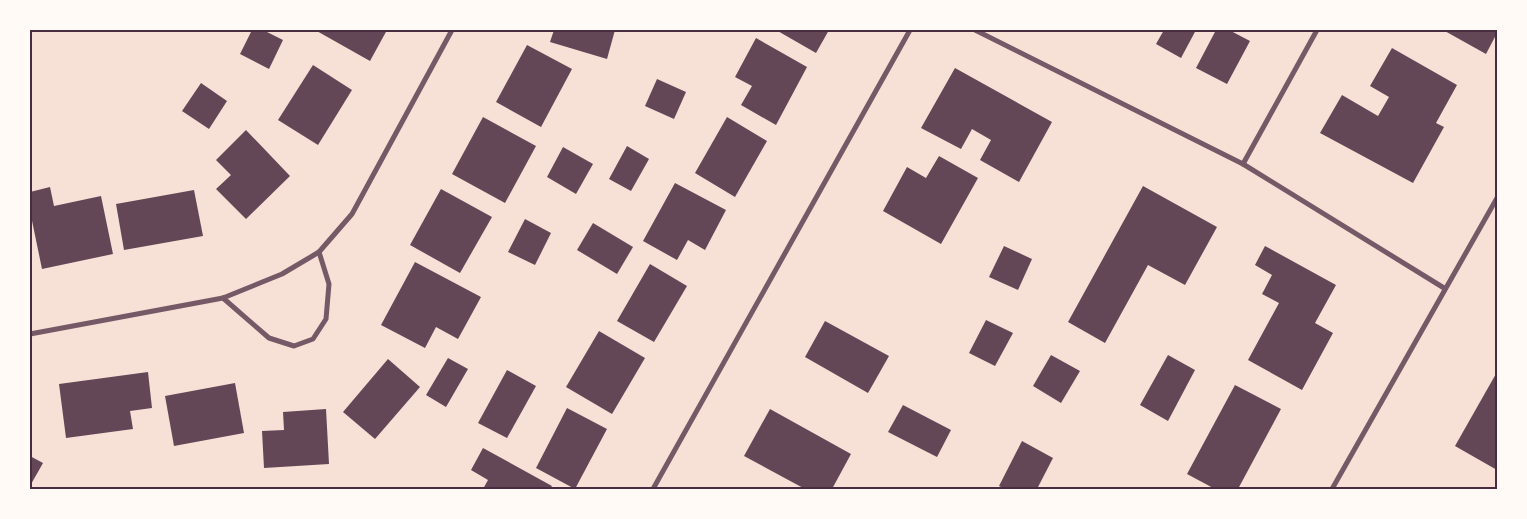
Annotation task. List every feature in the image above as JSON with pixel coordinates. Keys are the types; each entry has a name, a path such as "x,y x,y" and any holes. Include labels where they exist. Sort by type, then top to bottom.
{"street":[{"path":"30,334 223,298 282,274 319,252 352,214 452,30"},
{"path":"653,489 910,30"},
{"path":"975,30 1243,164 1444,288"},
{"path":"1243,164 1317,30"},
{"path":"1332,489 1444,288 1497,198"},
{"path":"223,298 269,338 294,346 312,339 326,319 327,310 329,284 319,252"}],"building":[{"path":"252,30 263,30 283,40 269,69 240,54"},
{"path":"315,30 387,30 370,61"},
{"path":"554,30 615,30 607,59 550,42"},
{"path":"776,30 829,30 816,53"},
{"path":"1164,30 1196,30 1181,58 1156,44"},
{"path":"1216,30 1229,30 1250,41 1227,84 1196,68"},
{"path":"1443,30 1497,30 1497,33 1486,54"},
{"path":"756,38 807,67 776,125 741,105 752,86 735,77"},
{"path":"527,45 572,69 541,127 496,102"},
{"path":"1392,48 1457,85 1436,123 1444,127 1413,183 1320,133 1342,95 1378,116 1389,97 1370,86"},
{"path":"313,65 352,90 318,145 278,120"},
{"path":"955,68 1052,122 1019,182 980,160 991,140 972,129 961,149 921,128"},
{"path":"657,79 686,92 674,119 645,106"},
{"path":"201,83 227,101 209,129 182,111"},
{"path":"483,117 536,146 505,203 452,174"},
{"path":"727,117 767,141 735,197 695,173"},
{"path":"246,130 290,176 246,219 216,189 231,175 216,160"},
{"path":"627,146 649,159 631,191 609,179"},
{"path":"563,147 593,164 576,194 547,177"},
{"path":"939,156 978,178 941,244 883,211 907,167 926,178"},
{"path":"675,183 726,210 705,250 688,240 677,260 643,241"},
{"path":"1143,186 1217,227 1185,285 1148,265 1105,343 1068,322"},
{"path":"50,187 54,206 101,196 113,254 42,269 30,211 30,192"},
{"path":"441,189 492,217 460,273 410,245"},
{"path":"194,190 203,236 124,250 116,204"},
{"path":"525,219 551,233 535,265 508,252"},
{"path":"593,223 633,247 617,274 577,250"},
{"path":"1004,246 1032,259 1018,290 989,277"},
{"path":"1265,246 1336,285 1315,323 1333,333 1302,390 1248,360 1279,303 1262,294 1272,275 1255,265"},
{"path":"415,262 481,297 458,339 436,327 425,348 381,325"},
{"path":"650,264 687,286 654,342 617,321"},
{"path":"986,320 1013,333 995,366 969,353"},
{"path":"825,321 889,356 868,393 805,357"},
{"path":"599,331 645,358 612,414 566,387"},
{"path":"1051,355 1080,371 1061,403 1033,386"},
{"path":"1168,355 1195,370 1168,421 1140,405"},
{"path":"448,358 468,369 446,407 426,395"},
{"path":"388,359 420,387 375,439 343,412"},
{"path":"507,370 536,386 507,438 478,423"},
{"path":"148,372 152,408 130,411 133,429 66,438 59,384"},
{"path":"1497,372 1497,470 1455,446"},
{"path":"235,383 244,433 174,446 165,396"},
{"path":"1235,385 1281,409 1238,489 1215,489 1187,474"},
{"path":"903,405 951,430 937,457 888,432"},
{"path":"567,408 607,429 575,489 536,468"},
{"path":"326,409 329,464 264,468 262,431 284,430 283,412"},
{"path":"770,409 851,454 832,489 805,489 744,456"},
{"path":"1022,441 1053,458 1037,489 1005,489 999,486"},
{"path":"483,448 552,486 550,489 483,489 488,480 471,470"},
{"path":"30,456 43,463 30,486"}]}
